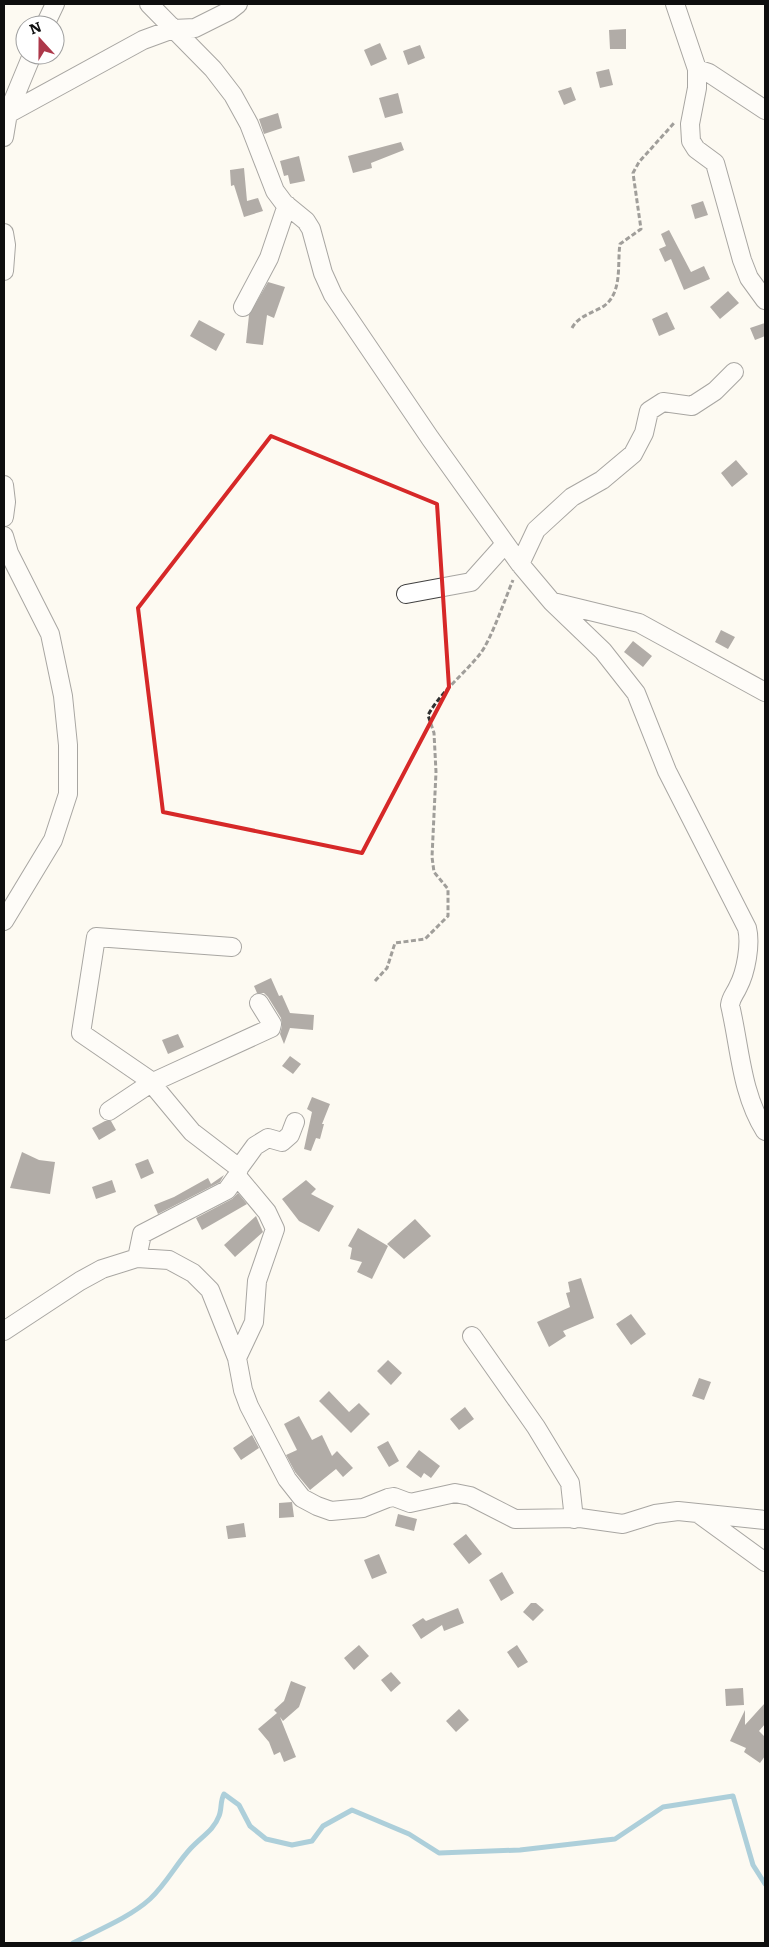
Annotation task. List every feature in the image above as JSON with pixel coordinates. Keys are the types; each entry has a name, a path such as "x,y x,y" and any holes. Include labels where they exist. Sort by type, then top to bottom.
{"street":[{"path":"149,4 213,69 233,95 249,124 267,175 275,190 287,205 306,221 326,280 339,306 505,544 552,602 603,651 636,693 666,771 747,928 751,942 739,986 731,997 730,1005 741,1068 749,1096 765,1131"},
{"path":"6,115 39,99 143,40 173,29 194,28 238,4"},
{"path":"675,4 697,69 690,124 691,141 696,149 715,163 742,260 749,278 765,300"},
{"path":"4,137 6,115 28,65"},
{"path":"697,69 709,73 765,110"},
{"path":"244,307 269,258 287,205"},
{"path":"4,233 6,245 4,271"},
{"path":"520,564 536,530 572,496 602,480 633,454 644,433 649,412 663,402 692,406 715,391 734,372"},
{"path":"4,485 6,502 4,517"},
{"path":"4,536 10,554 50,634 63,696 68,745 68,794 53,840 4,921"},
{"path":"406,594 472,582 505,544"},
{"path":"552,602 639,623 765,692"},
{"path":"232,947 96,937 81,1033 151,1083 192,1132 238,1172 267,1212 275,1229 257,1281 254,1322 237,1358"},
{"path":"109,1111 151,1083 271,1028 272,1024 259,1003"},
{"path":"137,1258 142,1234 227,1190 255,1146 268,1138 282,1142 290,1135 295,1122"},
{"path":"4,1331 80,1281 102,1269 137,1258 169,1260 193,1273 210,1290 237,1358 243,1390 249,1406 287,1479 302,1498 317,1506 331,1511 363,1508 394,1497 410,1503 455,1493 470,1496 515,1519 574,1518 623,1524 655,1514 678,1511 765,1520"},
{"path":"472,1336 536,1427 570,1483 574,1518"},
{"path":"698,1514 765,1562"}],"path":[{"path":"572,328 575,322 606,305 616,286 620,271 618,259 620,244 641,229 633,173 639,162 661,135 693,107"},
{"path":"375,980 387,968 395,943 425,939 448,916 448,889 434,872 432,858 436,772 434,733 428,715 437,699 452,686 482,652 520,564"}],"highlighted area":[{"path":"271,436 437,504 449,687 362,853 163,812 138,608"}],"building":[{"path":"626,29 626,49 610,49 609,30"},
{"path":"380,43 387,59 371,66 364,50"},
{"path":"420,45 425,58 408,65 403,51"},
{"path":"609,69 613,85 600,88 596,72"},
{"path":"571,87 576,100 564,105 558,91"},
{"path":"398,93 403,113 385,118 379,98"},
{"path":"278,113 282,128 264,134 259,119"},
{"path":"401,142 404,150 371,163 372,168 353,173 348,156"},
{"path":"299,156 305,181 290,184 288,175 284,176 280,161"},
{"path":"244,168 247,201 258,198 263,211 244,217 234,185 231,186 230,170"},
{"path":"703,201 708,215 695,219 691,205"},
{"path":"669,230 691,272 704,266 710,279 684,290 671,259 665,262 659,249 666,246 661,234"},
{"path":"268,282 285,287 274,318 267,315 263,345 246,343 249,315"},
{"path":"728,291 739,303 720,319 710,307"},
{"path":"667,312 675,329 659,336 652,319"},
{"path":"199,320 225,334 216,351 190,336"},
{"path":"765,323 765,336 755,340 750,328"},
{"path":"736,460 748,474 732,487 721,473"},
{"path":"721,630 735,637 728,649 715,642"},
{"path":"633,641 652,656 643,667 624,652"},
{"path":"271,978 279,996 282,995 290,1013 314,1015 313,1030 290,1028 284,1044 280,1034 281,1018 268,997 264,993 257,993 254,986"},
{"path":"178,1034 184,1047 168,1054 162,1040"},
{"path":"290,1056 301,1064 293,1074 282,1066"},
{"path":"312,1097 330,1104 322,1124 324,1124 320,1139 316,1138 311,1151 304,1149 312,1112 307,1109"},
{"path":"105,1121 111,1121 116,1130 99,1140 92,1128"},
{"path":"22,1152 39,1160 55,1162 50,1194 10,1188"},
{"path":"148,1159 154,1173 141,1179 135,1164"},
{"path":"224,1175 220,1182 158,1214 154,1205 174,1197 208,1178 211,1184"},
{"path":"112,1180 116,1192 96,1199 92,1187"},
{"path":"306,1180 316,1189 311,1194 334,1206 319,1232 299,1221 282,1199"},
{"path":"238,1193 247,1204 202,1230 196,1218 232,1199"},
{"path":"256,1216 263,1232 235,1257 224,1245"},
{"path":"415,1219 431,1236 404,1259 387,1244"},
{"path":"358,1228 388,1246 372,1279 357,1272 362,1262 350,1259 352,1248 348,1246"},
{"path":"581,1278 594,1318 563,1331 566,1336 549,1347 537,1322 570,1307 566,1293 570,1292 568,1282"},
{"path":"631,1314 646,1334 631,1345 616,1324"},
{"path":"388,1360 402,1373 391,1385 377,1371"},
{"path":"699,1378 711,1382 704,1400 692,1396"},
{"path":"329,1391 349,1412 359,1403 370,1414 351,1433 319,1401"},
{"path":"465,1407 474,1419 459,1430 450,1419"},
{"path":"299,1416 312,1440 322,1435 332,1456 337,1451 353,1468 343,1477 336,1469 310,1490 295,1472 286,1455 297,1450 284,1424"},
{"path":"252,1435 259,1448 241,1460 233,1448"},
{"path":"388,1441 399,1461 389,1467 377,1447"},
{"path":"419,1450 440,1466 431,1478 424,1473 421,1478 406,1467"},
{"path":"292,1502 294,1517 279,1518 279,1503"},
{"path":"398,1514 417,1519 414,1531 395,1526"},
{"path":"244,1523 246,1537 228,1539 226,1526"},
{"path":"466,1534 482,1554 469,1564 453,1544"},
{"path":"379,1554 387,1573 372,1579 364,1560"},
{"path":"502,1572 514,1593 501,1601 489,1580"},
{"path":"531,1603 536,1603 544,1610 533,1621 523,1612"},
{"path":"458,1608 464,1623 444,1631 442,1625 421,1639 412,1625 423,1618 426,1621"},
{"path":"359,1645 369,1656 354,1670 344,1658"},
{"path":"517,1645 528,1662 518,1668 507,1652"},
{"path":"391,1672 401,1683 391,1692 381,1680"},
{"path":"291,1681 306,1687 299,1707 283,1721 280,1717 296,1757 284,1762 280,1752 274,1755 269,1742 258,1729 277,1713 274,1710 284,1701"},
{"path":"743,1688 744,1705 726,1706 725,1689"},
{"path":"765,1703 765,1724 759,1731 765,1737 765,1756 760,1763 744,1752 746,1748 730,1741 745,1710 745,1725"},
{"path":"459,1709 469,1720 456,1732 446,1721"}],"waterway":[{"path":"73,1943 123,1918 150,1899 186,1854 217,1821 224,1794 239,1805 250,1826 266,1839 292,1845 312,1841 323,1826 352,1810 409,1834 439,1853 520,1850 615,1839 663,1807 733,1796 753,1865 765,1884"}]}
